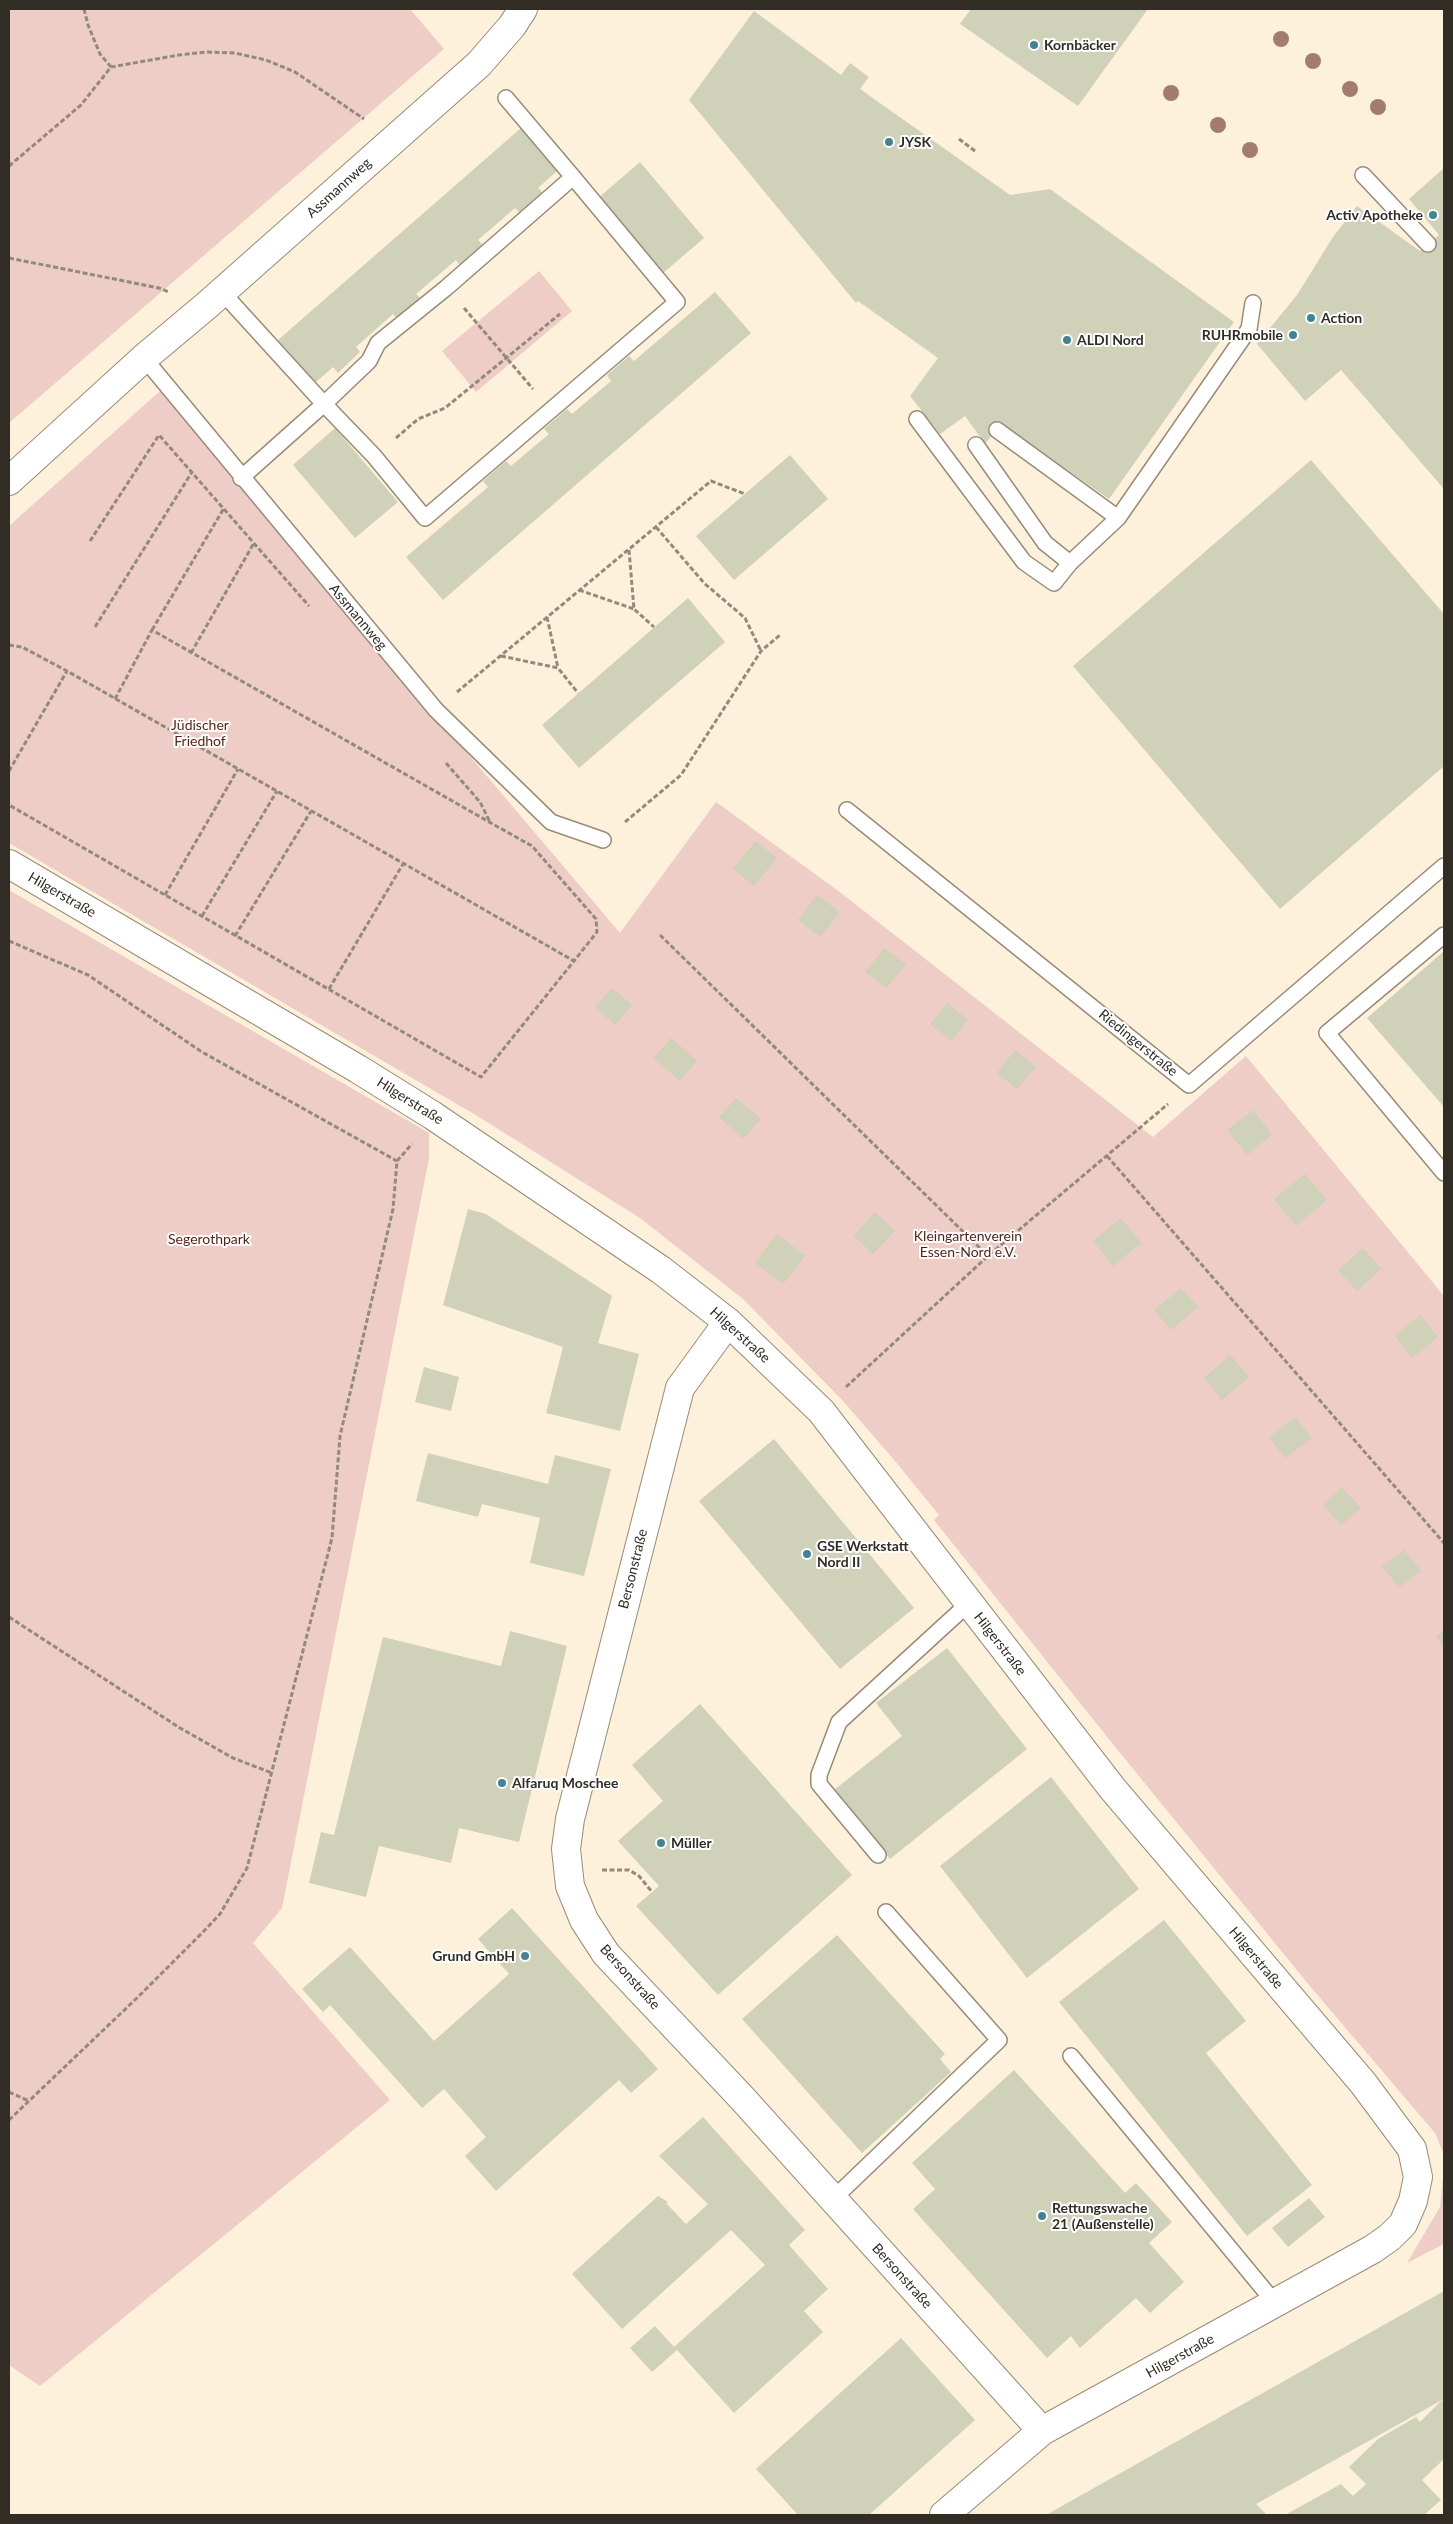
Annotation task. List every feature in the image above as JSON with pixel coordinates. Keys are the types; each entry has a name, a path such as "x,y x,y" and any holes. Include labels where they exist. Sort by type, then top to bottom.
{"street":[{"name":"Assmannweg","path":"9,481 144,358 214,299 479,64 512,26 523,9"},
{"name":"Hilgerstraße","path":"9,864 358,1069 432,1115 661,1270 728,1322 820,1411 1112,1788 1363,2084 1412,2149 1418,2177 1413,2201 1402,2224 1373,2249 1042,2431 944,2515"},
{"name":"Bersonstraße","path":"728,1322 680,1388 570,1819 566,1849 570,1886 584,1920 606,1954 833,2199 1042,2431"}],"lane":[{"path":"214,299 324,404 374,456 425,518 677,302 506,98"},
{"path":"1362,176 1428,244"},
{"path":"241,478 370,361 378,343 446,288 573,177"},
{"path":"917,419 1024,562 1054,583 1070,563 1118,518 1249,328 1252,303"},
{"name":"Assmannweg","path":"144,358 241,478 436,710 551,822 603,840"},
{"path":"997,430 1118,518"},
{"path":"976,445 1045,543 1070,563"},
{"name":"Riedingerstraße","path":"847,810 1190,1085 1444,866"},
{"path":"1444,935 1327,1033 1444,1173"},
{"path":"878,1855 819,1784 822,1766 839,1722 969,1603"},
{"path":"833,2199 999,2040 886,1912"},
{"path":"1071,2056 1276,2303"}],"path":[{"path":"84,9 88,25 100,54 112,68"},
{"path":"9,166 81,105 112,68 206,52 235,54 266,60 295,72 368,123 396,137"},
{"path":"959,140 975,151"},
{"path":"9,258 214,299"},
{"path":"446,288 552,410"},
{"path":"374,456 418,419 445,408 560,314"},
{"path":"90,541 159,435 312,609"},
{"path":"95,626 192,472"},
{"path":"436,710 711,481 745,494"},
{"path":"115,699 152,630 224,508"},
{"path":"656,527 704,583 746,618 761,651"},
{"path":"191,653 254,543"},
{"path":"628,549 634,608"},
{"path":"579,590 634,608 654,627"},
{"path":"547,617 558,668 578,693"},
{"path":"9,805 481,1077 597,932 596,919 532,846 152,630"},
{"path":"603,840 681,775 761,651 780,635"},
{"path":"9,645 22,646 574,961"},
{"path":"500,656 558,668"},
{"path":"9,771 66,671"},
{"path":"441,757 480,802 490,823"},
{"path":"166,895 238,769"},
{"path":"202,916 277,791"},
{"path":"235,936 311,811"},
{"path":"329,989 403,864"},
{"path":"660,935 988,1256"},
{"path":"9,941 88,975 202,1052 397,1161 393,1209 340,1436 332,1538 247,1868 220,1914 138,1997 9,2120"},
{"path":"820,1411 988,1256 1190,1085"},
{"path":"1107,1156 1444,1543"},
{"path":"9,1617 180,1728 233,1758 272,1773"},
{"path":"568,1870 629,1870 639,1876 652,1892"},
{"path":"9,2092 29,2101"}],"green space":[{"path":"9,9 410,9 444,49 9,423"},
{"path":"539,271 572,311 476,392 442,351"},
{"path":"160,391 620,933 716,802 841,893 1153,1137 1246,1056 1444,1296 1444,2155 1435,2133 1309,1985 1108,1738 934,1520 939,1515 895,1461 844,1402 743,1299 640,1218 474,1114 9,843 9,526"},
{"name":"Segerothpark","path":"9,890 429,1133 429,1158 282,1908 253,1943 390,2100 40,2386 9,2365"},
{"path":"1444,2166 1444,2244 1407,2263 1440,2207"}],"building":[{"name":"Kornbäcker","path":"971,9 1148,9 1078,106 960,24"},
{"name":"ALDI Nord","path":"754,11 841,75 850,63 869,77 860,89 1010,195 1050,189 1234,322 1109,499 1001,424 985,444 965,416 940,434 910,396 938,358 858,301 856,303 689,100"},
{"path":"521,128 557,171 538,188 543,193 520,213 515,208 478,240 483,245 460,266 456,260 416,294 421,299 398,320 393,314 356,347 360,352 338,373 333,367 315,383 278,340"},
{"path":"640,162 704,238 662,274 597,199"},
{"path":"1444,168 1444,489 1341,370 1305,401 1257,344 1297,295 1333,237 1357,206 1420,251 1439,235 1409,199"},
{"path":"715,292 751,333 443,600 406,557 488,487 483,481 506,461 511,466 549,434 544,429 567,409 572,414 611,381 607,375 629,356 634,361"},
{"path":"335,428 398,502 355,538 293,465"},
{"path":"790,455 828,499 734,580 696,536"},
{"path":"1311,460 1444,614 1444,766 1280,909 1073,666"},
{"path":"688,598 725,642 579,768 542,725"},
{"path":"756,841 777,858 754,886 733,869"},
{"path":"817,895 840,912 820,937 798,920"},
{"path":"884,948 906,964 886,988 865,972"},
{"path":"1444,951 1444,1107 1367,1018"},
{"path":"612,988 632,1005 615,1025 595,1007"},
{"path":"947,1003 968,1020 951,1041 930,1024"},
{"path":"671,1038 697,1061 680,1081 654,1058"},
{"path":"1015,1050 1036,1067 1017,1089 997,1073"},
{"path":"736,1098 761,1119 743,1139 719,1117"},
{"path":"1253,1110 1272,1135 1247,1155 1227,1130"},
{"path":"1305,1174 1327,1200 1296,1226 1274,1199"},
{"path":"468,1209 486,1214 612,1296 598,1343 639,1354 620,1431 546,1413 563,1347 443,1305"},
{"path":"875,1212 895,1231 873,1254 854,1236"},
{"path":"1121,1218 1141,1243 1113,1266 1093,1241"},
{"path":"777,1234 805,1256 783,1284 755,1263"},
{"path":"1363,1248 1381,1269 1357,1291 1338,1270"},
{"path":"1181,1288 1198,1307 1171,1330 1154,1310"},
{"path":"1420,1315 1438,1337 1412,1358 1395,1336"},
{"path":"1230,1355 1249,1377 1222,1400 1204,1378"},
{"path":"424,1367 459,1377 451,1411 415,1402"},
{"path":"1295,1417 1312,1438 1285,1458 1269,1437"},
{"name":"GSE Werkstatt Nord II","path":"774,1439 914,1608 840,1669 699,1501"},
{"path":"428,1453 548,1484 555,1455 611,1469 584,1576 530,1563 540,1518 482,1504 478,1517 416,1501"},
{"path":"1342,1487 1361,1508 1341,1525 1323,1505"},
{"path":"1404,1550 1421,1571 1399,1587 1382,1566"},
{"path":"1444,1630 1444,1647 1436,1637"},
{"path":"510,1631 567,1646 519,1842 459,1828 451,1863 379,1846 366,1897 309,1883 321,1832 334,1835 383,1637 501,1666"},
{"path":"947,1648 1027,1749 890,1859 834,1790 902,1736 876,1703"},
{"path":"700,1704 852,1875 718,1995 636,1906 659,1886 618,1841 663,1801 632,1765"},
{"path":"1051,1777 1139,1889 1027,1978 940,1866"},
{"path":"512,1908 658,2069 631,2093 619,2080 496,2191 465,2156 486,2137 444,2089 422,2108 330,2005 323,2012 302,1989 350,1947 434,2041 509,1974 478,1939"},
{"path":"1164,1920 1246,2021 1206,2053 1312,2185 1247,2236 1059,2002"},
{"path":"837,1935 945,2054 940,2059 951,2072 862,2153 742,2019"},
{"name":"Rettungswache 21 (Außenstelle)","path":"1014,2070 1125,2193 1136,2183 1172,2222 1149,2243 1184,2282 1150,2313 1136,2298 1080,2348 1071,2336 1047,2358 913,2209 935,2189 912,2163"},
{"path":"703,2117 805,2230 789,2245 828,2289 804,2311 823,2332 734,2413 677,2350 652,2372 630,2348 655,2326 674,2347 765,2265 731,2230 622,2329 572,2274 658,2196 668,2202 666,2203 686,2224 708,2204 659,2156"},
{"path":"1309,2198 1325,2217 1288,2247 1272,2228"},
{"path":"1444,2291 1444,2399 1256,2504 1267,2515 1046,2515"},
{"path":"901,2338 975,2420 869,2515 798,2515 756,2469"},
{"path":"1442,2400 1444,2403 1444,2459 1422,2480 1441,2500 1424,2515 1285,2515 1341,2484 1353,2496 1366,2484 1349,2467 1378,2439 1416,2417 1420,2422"}],"place":[{"name":"Kornbäcker","path":"1034,45"},
{"name":"JYSK","path":"889,142"},
{"name":"Activ Apotheke","path":"1433,215"},
{"name":"Action","path":"1311,318"},
{"name":"RUHRmobile","path":"1293,335"},
{"name":"ALDI Nord","path":"1067,340"},
{"name":"GSE Werkstatt Nord II","path":"807,1554"},
{"name":"Alfaruq Moschee","path":"502,1783"},
{"name":"Müller","path":"661,1843"},
{"name":"Grund GmbH","path":"525,1956"},
{"name":"Rettungswache 21 (Außenstelle)","path":"1042,2216"}],"park label":[{"name":"Jüdischer Friedhof","path":"200,734"},
{"name":"Kleingartenverein Essen-Nord e.V.","path":"968,1244"}]}
